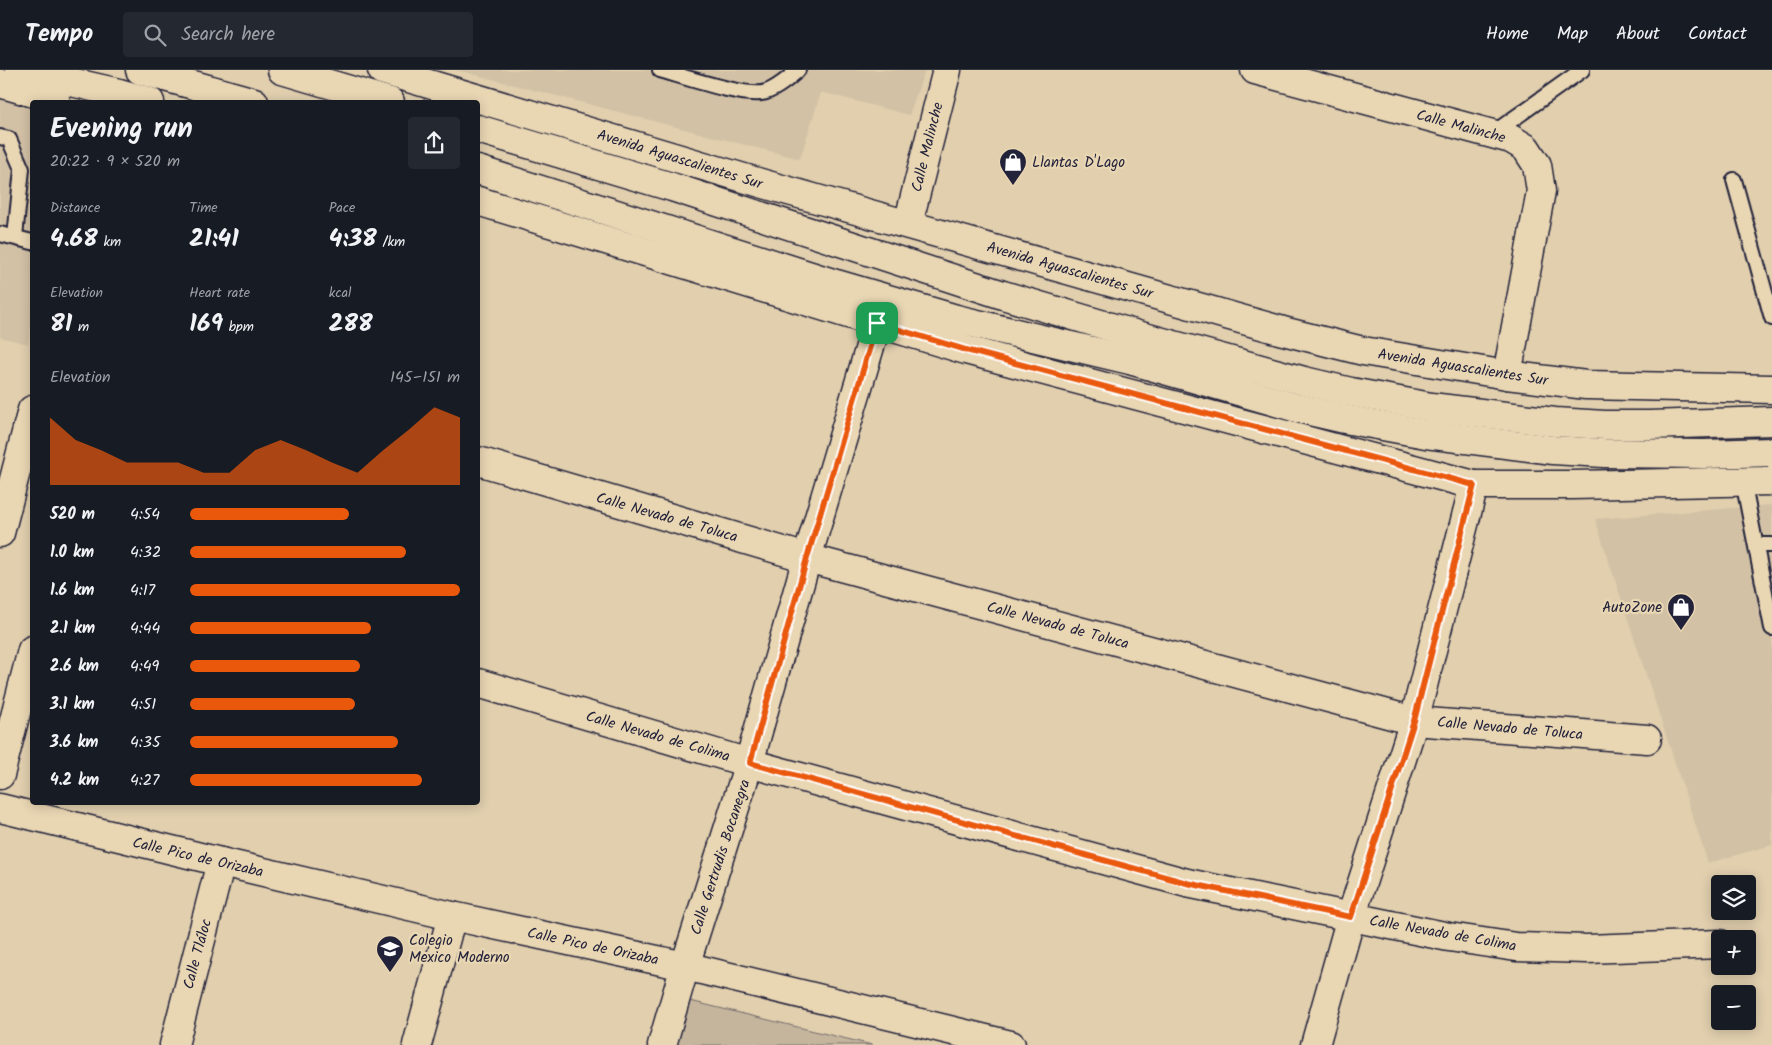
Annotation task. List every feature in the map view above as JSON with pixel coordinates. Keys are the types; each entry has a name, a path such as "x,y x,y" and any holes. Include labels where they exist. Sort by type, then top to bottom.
{"street":[{"path":"19,70 143,100"},
{"path":"140,70 247,100"},
{"path":"282,70 383,100"},
{"name":"Avenida Aguascalientes Sur","path":"382,70 764,184 1292,333 1363,351 1586,386 1772,389"},
{"name":"Calle Malinche","path":"908,224 947,70"},
{"name":"Calle Malinche","path":"1255,70 1491,134 1511,140 1526,148 1537,165 1542,191 1507,375"},
{"path":"0,83 53,100"},
{"name":"Avenida Aguascalientes Sur","path":"480,130 681,190 1003,295 1141,336 1351,392 1431,407 1555,422 1649,425 1772,421"},
{"path":"480,171 836,284 956,319 1130,360 1297,408 1345,419 1426,434 1553,450 1604,453 1704,454 1772,452"},
{"path":"480,203 976,352 1474,485 1772,481"},
{"name":"Calle Gertrudis Bocanegra","path":"662,1045 685,966 750,763 807,558 877,323"},
{"path":"0,533 30,418"},
{"name":"Calle Nevado de Toluca","path":"480,462 807,558 1414,721 1647,739"},
{"path":"1315,1045 1351,917 1414,721 1474,485"},
{"path":"0,775 30,658"},
{"name":"Calle Nevado de Colima","path":"480,684 750,763 1187,883 1449,937 1516,947 1587,949 1711,944"},
{"name":"Calle Pico de Orizaba","path":"0,808 452,916 685,966 1011,1045"},
{"name":"Calle Tláloc","path":"174,1045 221,862"},
{"path":"417,1045 452,916"}],"lane":[{"path":"660,70 748,94 766,93 785,82 798,70"},
{"path":"1491,134 1582,70"},
{"path":"0,136 9,139 22,169 15,237"},
{"path":"1734,180 1772,318"},
{"path":"0,234 30,241"},
{"path":"1743,482 1772,628"},
{"path":"1756,545 1772,545"}],"shaded area":[{"path":"457,70 925,70 909,115 821,92 800,159"},
{"path":"0,97 30,105 30,334 28,344 0,337"},
{"path":"1772,505 1772,845 1708,863 1595,519"},
{"path":"682,999 872,1045 669,1045"}],"place":[{"name":"Llantas D'Lago","path":"1013,186"},
{"name":"AutoZone","path":"1681,631"},
{"name":"Colegio Mexico Moderno","path":"390,973"}],"route":[{"path":"877,323 966,350 1474,485 1414,721 1351,917 1187,883 750,763 807,558 877,323"}]}
